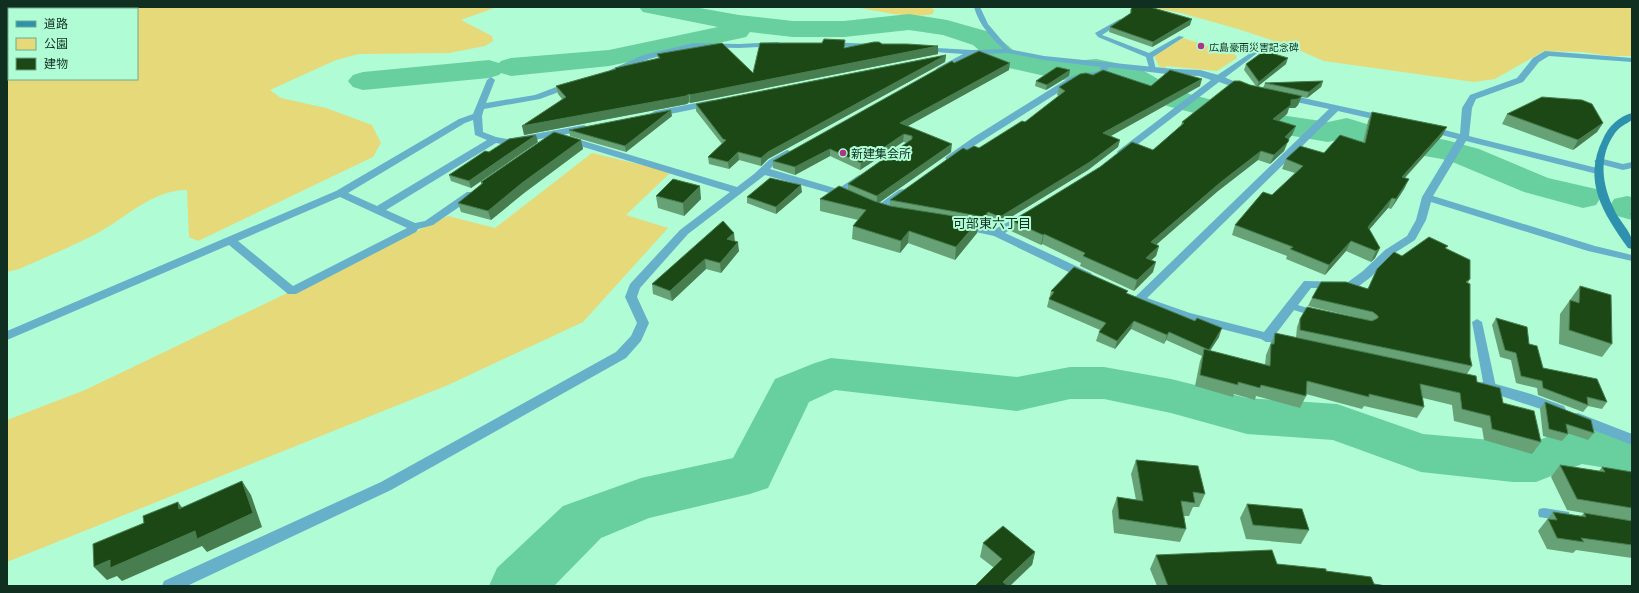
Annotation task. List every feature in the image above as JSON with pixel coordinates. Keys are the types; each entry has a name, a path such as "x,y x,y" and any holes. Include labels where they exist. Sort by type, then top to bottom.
{"street":[{"path":"604,74 646,57 694,45 739,46 783,44"},
{"path":"819,44 880,46"},
{"path":"916,49 972,52 1001,51 1104,68 1200,73 1219,78 1257,92"},
{"path":"933,60 972,52"},
{"path":"930,75 972,52"},
{"path":"1266,338 1308,284 1351,286 1367,274 1389,252 1412,238 1421,220 1427,197 1464,136 1467,108 1473,97 1520,80 1536,60 1548,53 1632,60"},
{"path":"940,166 977,139 1075,78 1102,73 1104,68"},
{"path":"1111,160 1219,78"},
{"path":"491,80 479,112 478,133 494,140 507,142 591,127"},
{"path":"7,336 340,193 479,112 536,97 581,81"},
{"path":"1273,95 1396,121"},
{"path":"645,116 723,101"},
{"path":"1300,345 1266,338 1186,316 1134,298 1336,108"},
{"path":"1632,116 1612,130 1601,150 1598,166 1600,189 1616,224 1632,246"},
{"path":"1419,126 1598,166 1624,167 1632,165"},
{"path":"538,148 551,139 552,135"},
{"path":"552,135 738,191"},
{"path":"378,210 494,140"},
{"path":"170,586 386,486 621,355 638,338 643,323 630,297 634,287 684,232 762,172 772,162 792,150"},
{"path":"762,172 769,172 837,192 894,216"},
{"path":"231,241 292,291 412,230 414,227 429,223 480,188"},
{"path":"878,210 909,188"},
{"path":"340,193 414,227"},
{"path":"1427,197 1592,249 1632,258"},
{"path":"997,234 1035,210"},
{"path":"947,224 977,228 997,234 1095,280"},
{"path":"1474,384 1490,387 1526,398 1632,440"}],"lane":[{"path":"977,7 1001,51"},
{"path":"1127,16 1115,25 1098,33 1100,36 1149,56"},
{"path":"1149,56 1180,37"},
{"path":"1219,78 1257,51"},
{"path":"1149,56 1152,70"},
{"path":"837,192 869,171"},
{"path":"1291,306 1306,312 1326,316"},
{"path":"1477,322 1490,387"},
{"path":"1544,513 1573,518"}],"green space":[{"path":"7,7 497,7 461,20 492,36 493,41 485,46 449,53 359,54 336,60 270,90 281,98 326,108 372,125 381,143 373,157 198,241 189,237 187,190 174,191 139,206 94,235 19,269 7,272"},
{"path":"854,7 930,7 934,10 933,14 914,16"},
{"path":"1150,7 1632,7 1632,56 1544,51 1495,79 1474,82 1324,61 1289,46 1238,29 1181,13"},
{"path":"1183,38 1236,55 1237,58 1217,71 1166,66 1165,69 1159,66 1154,56"},
{"path":"592,153 671,172 626,215 668,228 583,322 448,385 7,562 7,420 85,390 448,216 495,228"}],"building":[{"path":"1133,7 1150,7 1192,19 1153,42 1110,27 1131,13 1131,9"},
{"path":"824,39 845,40 844,48 874,42 879,42 882,44 938,46 689,94 686,96 522,126 566,97 556,86 616,69 615,68 660,58 657,54 722,43 753,73 760,43 822,43"},
{"path":"979,51 1010,63 900,123 952,144 877,196 848,184 912,139 912,136 904,134 861,163 830,149 795,167 773,161 952,61 954,63"},
{"path":"1264,51 1288,58 1259,82 1246,64"},
{"path":"946,55 768,152 761,158 738,152 728,162 708,157 726,140 723,139 696,104"},
{"path":"1057,67 1070,70 1047,85 1036,81"},
{"path":"1103,70 1151,86 1170,70 1202,79 1103,133 1120,140 1090,162 1000,217 988,212 984,217 890,200 963,148 967,150 974,146 979,148 1022,121 1025,122 1065,91 1059,87 1080,74 1086,73 1093,75"},
{"path":"1234,81 1240,81 1250,85 1302,96 1298,99 1291,100 1291,105 1273,119 1296,126 1285,137 1289,139 1288,142 1274,155 1261,151 1221,182 1151,242 1159,246 1146,258 1156,262 1137,280 1083,256 1085,253 1012,221 1100,167 1132,142 1153,150 1184,123 1182,122"},
{"path":"1323,81 1309,92 1265,83"},
{"path":"1542,97 1582,100 1592,104 1603,123 1578,140 1507,114"},
{"path":"671,110 625,146 569,130"},
{"path":"1372,112 1447,127 1402,177 1409,179 1396,199 1392,198 1368,227 1380,248 1376,251 1351,241 1329,265 1290,249 1293,247 1235,225 1263,192 1272,195 1303,166 1286,159 1300,146 1324,153 1340,135 1365,143"},
{"path":"554,132 581,140 522,183 488,211 458,203 483,183 481,182"},
{"path":"536,135 469,181 449,175 485,151 489,152 509,139"},
{"path":"770,178 801,185 776,207 747,197"},
{"path":"673,179 700,186 683,203 656,196"},
{"path":"839,186 890,206 979,220 956,247 909,231 901,241 853,226 866,210 820,199"},
{"path":"723,221 734,233 727,239 738,242 720,263 705,259 670,291 652,284"},
{"path":"1429,237 1448,246 1445,248 1470,260 1470,279 1466,282 1470,284 1470,357 1472,366 1300,330 1300,319 1307,307 1372,321 1378,318 1378,316 1373,312 1312,298 1321,282 1346,282 1368,289 1377,269 1394,252 1402,256"},
{"path":"1074,267 1128,291 1126,293 1195,321 1197,318 1222,328 1209,350 1169,332 1167,335 1134,321 1117,341 1099,332 1106,323 1049,299 1054,292 1051,291"},
{"path":"1580,286 1611,295 1612,344 1569,330 1570,300 1579,303"},
{"path":"1496,318 1527,327 1529,344 1537,346 1543,368 1597,379 1607,402 1587,397 1588,405 1543,388 1542,381 1521,376 1516,353 1505,350"},
{"path":"1275,333 1476,376 1477,382 1500,388 1503,403 1534,411 1541,442 1492,429 1490,416 1462,409 1460,393 1420,384 1424,407 1369,394 1369,397 1307,381 1306,396 1261,385 1260,388 1238,382 1238,385 1200,375 1204,349 1270,366 1271,344 1274,344"},
{"path":"1545,402 1591,420 1594,433 1566,424 1568,434 1549,429"},
{"path":"1136,460 1198,466 1205,494 1193,492 1195,503 1181,501 1186,529 1119,519 1117,497 1143,501"},
{"path":"1560,465 1605,472 1602,467 1632,472 1632,508 1577,499"},
{"path":"242,481 253,513 197,539 195,531 110,568 110,560 94,567 93,544 144,523 143,516 178,502 179,509"},
{"path":"1247,504 1302,509 1309,530 1253,525"},
{"path":"1553,512 1586,517 1584,513 1632,521 1632,545 1581,538 1584,542 1557,538 1548,519 1557,520"},
{"path":"1003,526 1035,552 1003,582 1008,586 975,586 1002,559 983,543"},
{"path":"1272,550 1277,564 1326,569 1326,571 1371,577 1374,584 1386,586 1168,586 1156,555"}],"waterway":[{"path":"652,7 739,23 793,29 844,29 909,22 947,28 983,39 1003,56 1019,62 1063,71 1096,68 1116,72 1134,77 1148,85 1166,92 1178,100 1259,121 1328,132 1347,128 1378,138 1446,150 1467,156 1536,185 1583,197"},
{"path":"511,67 609,58 737,31"},
{"path":"363,81 489,69"},
{"path":"1627,207 1632,209"},
{"path":"517,586 582,522 641,499 750,474 791,391 831,374 1017,394 1070,383 1104,383 1171,396 1247,416 1337,422 1421,453 1513,462 1536,462 1579,445 1632,453"}],"place":[{"name":"広島豪雨災害記念碑","path":"1201,46"},
{"name":"新建集会所","path":"843,153"}],"district":[{"name":"可部東六丁目","path":"992,222"}]}
